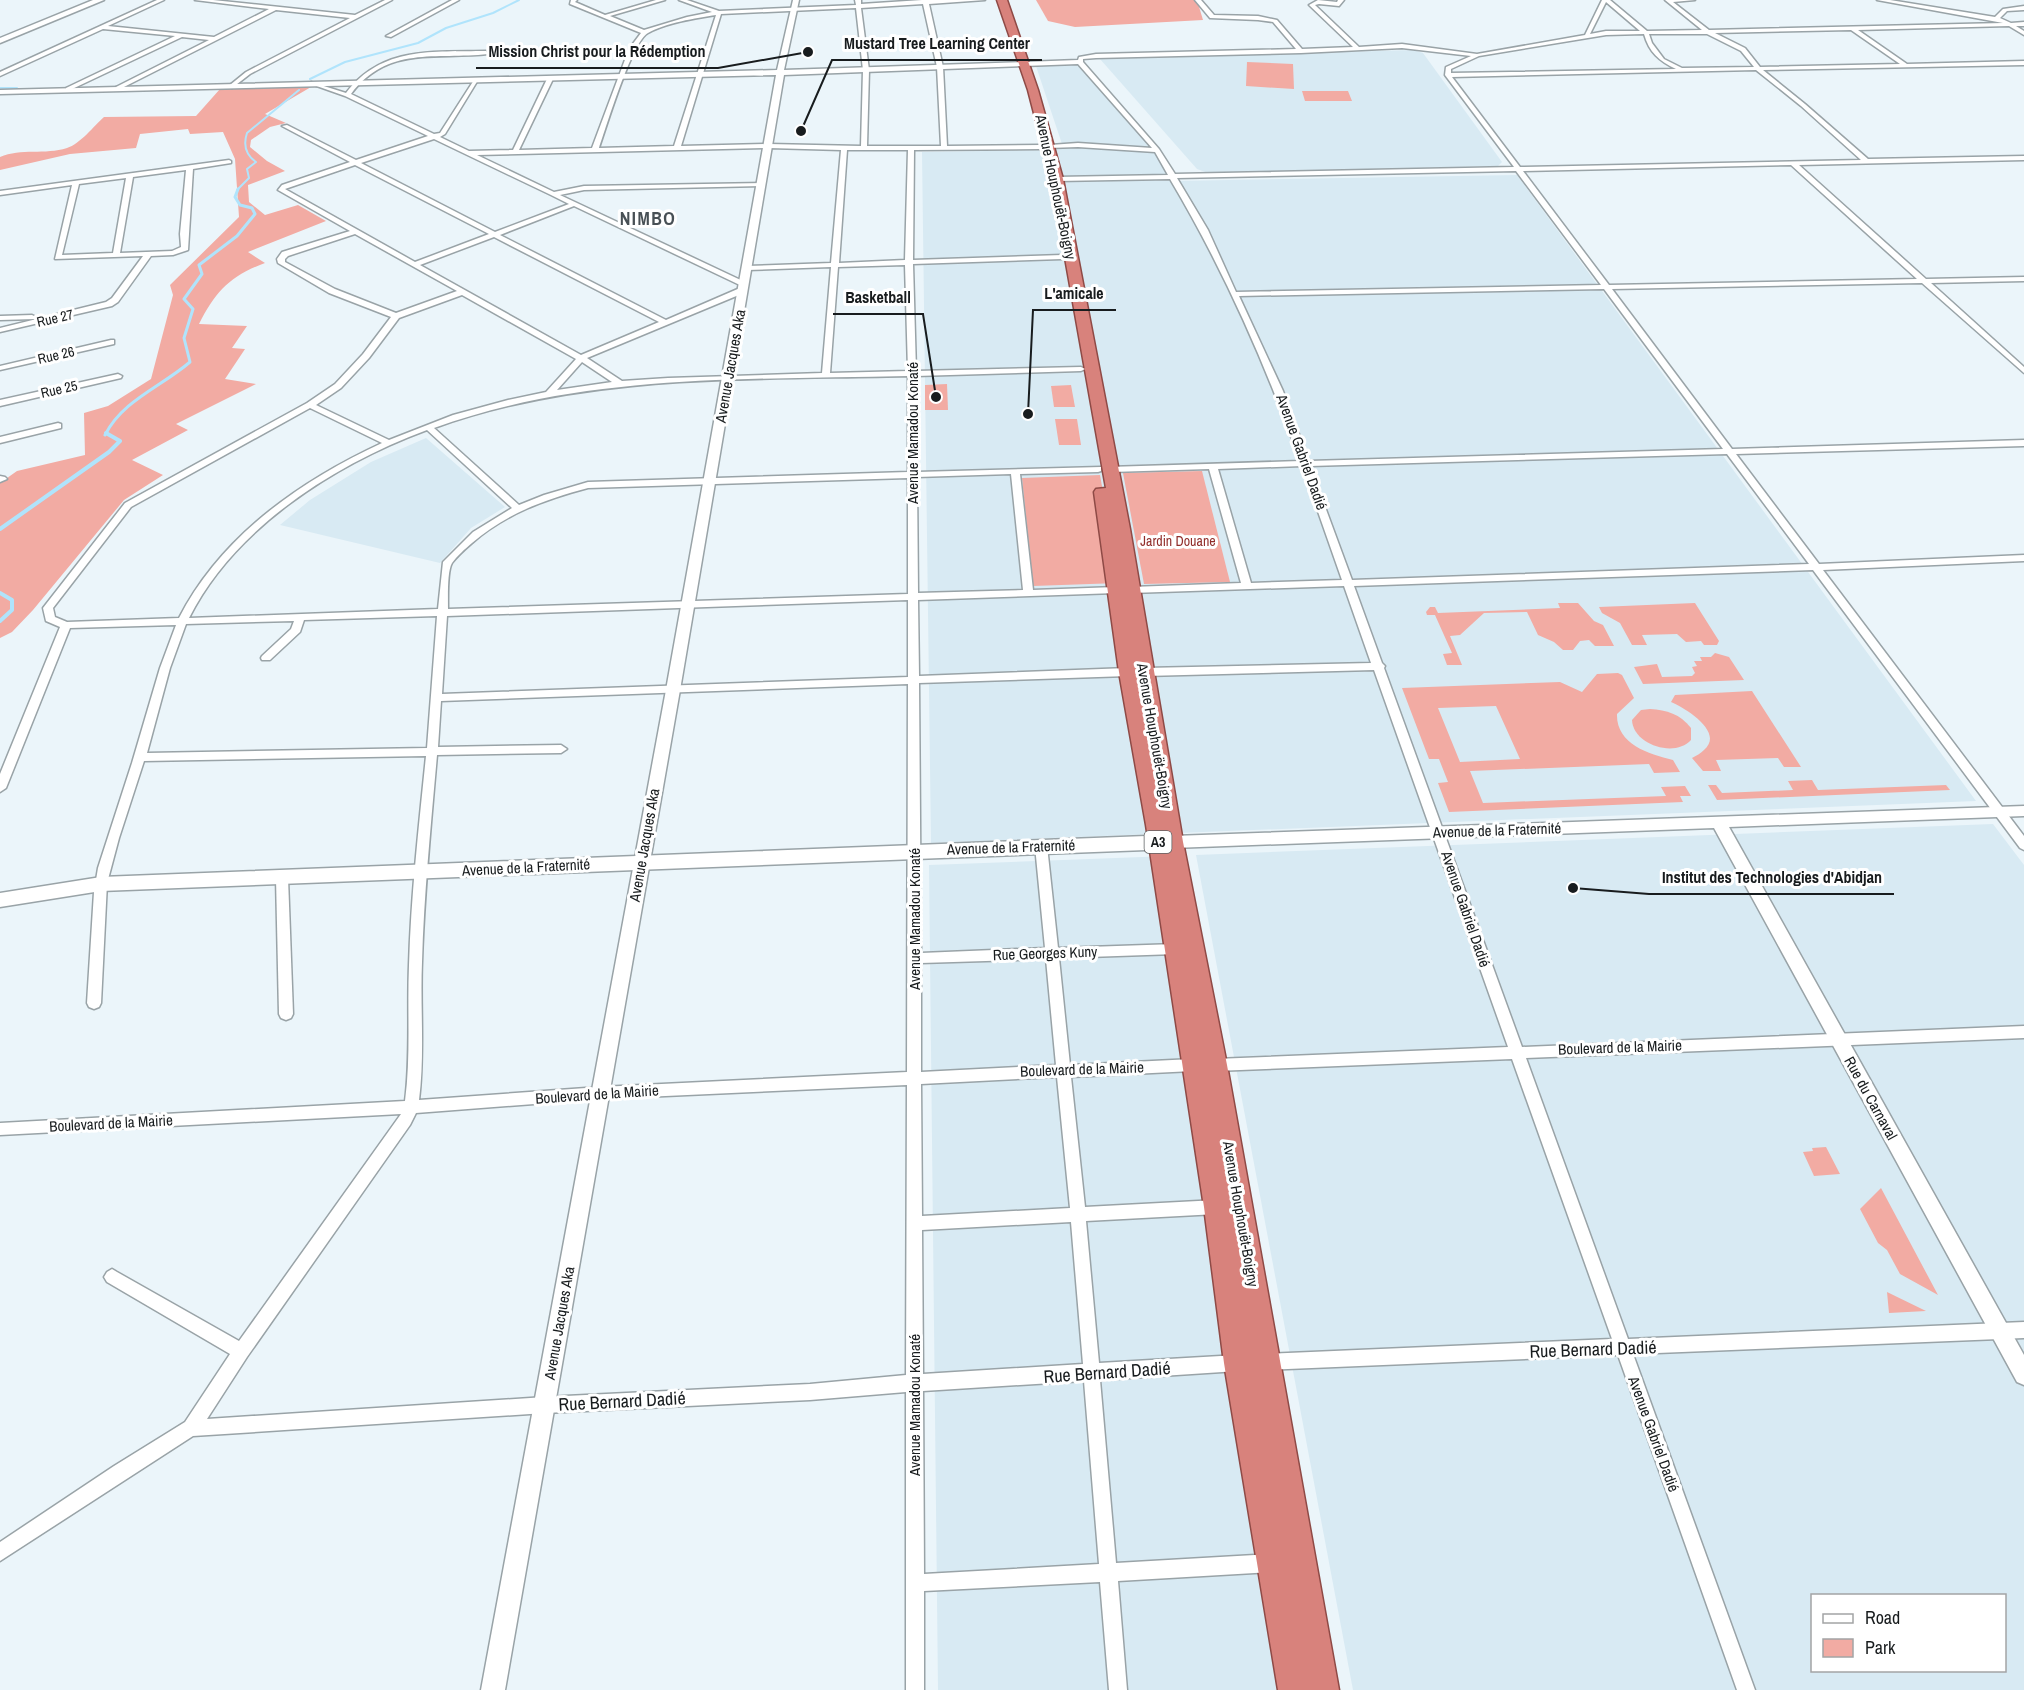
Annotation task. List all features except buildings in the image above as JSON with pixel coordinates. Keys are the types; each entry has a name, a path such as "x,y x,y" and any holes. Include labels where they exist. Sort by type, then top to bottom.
{"highway":[{"name":"Avenue Houphouët-Boigny","path":"993,0 1020,64"},
{"name":"Avenue Houphouët-Boigny","path":"1002,0 1045,147 1057,179 1136,672 1204,1065 1217,1207 1238,1363 1294,1690"},
{"name":"Avenue Houphouët-Boigny","path":"1045,147 1081,369 1105,469"},
{"name":"Avenue Houphouët-Boigny","path":"1166,842 1176,949 1204,1065 1267,1361 1323,1690"}],"main road":[{"path":"0,40 100,0"},
{"name":"Avenue de la Fraternité","path":"0,900 101,884 1166,842"}],"street":[{"path":"0,74 161,0"},
{"path":"198,0 356,17"},
{"path":"245,4 254,0"},
{"path":"232,86 248,73 389,0"},
{"path":"389,36 456,0"},
{"path":"574,0 572,3 644,32"},
{"path":"606,16 662,0"},
{"path":"682,0 718,13"},
{"path":"596,150 632,49 644,32 689,18 796,4 982,0"},
{"path":"1198,0 1212,17 1258,18 1275,21 1301,51"},
{"path":"1341,0 1339,3 1318,2 1311,5 1358,50"},
{"path":"1587,34 1606,0 1646,33 1649,43 1662,60 1683,69"},
{"path":"1669,0 1692,0"},
{"path":"1669,0 1710,32 1739,45 1748,53 1758,69 1866,161"},
{"path":"1880,0 1996,19 2024,33"},
{"path":"1930,8 1931,0"},
{"path":"2001,0 2005,10"},
{"path":"926,2 940,67 944,148"},
{"path":"858,3 866,70 864,148"},
{"name":"Avenue Jacques Aka","path":"493,1690 710,482 780,74 796,4"},
{"path":"118,88 276,8"},
{"path":"1996,19 2005,10 2024,8"},
{"path":"677,148 718,13"},
{"path":"2024,24 1587,34 1478,55 1448,68 1448,75 2024,845"},
{"path":"101,27 216,39"},
{"path":"1852,28 1906,66"},
{"path":"68,89 180,36"},
{"path":"0,92 355,82 780,74 1080,62 1081,58 1096,56 1358,50 1402,46 1478,55"},
{"path":"347,95 355,82 372,68 411,56 486,53"},
{"name":"Avenue Gabriel Dadié","path":"1080,62 1157,150 1204,230 1279,391 1380,666 1516,1052 1746,1690"},
{"path":"1448,75 2024,63"},
{"path":"515,152 550,79"},
{"path":"476,81 445,131 284,186 281,189 581,358 619,383"},
{"path":"314,83 347,95 434,136 744,288"},
{"path":"285,126 664,322"},
{"path":"469,153 769,146 944,148 1078,146 1157,150"},
{"path":"826,376 844,148"},
{"name":"Avenue Mamadou Konaté","path":"911,148 909,261 913,597 915,1690"},
{"path":"1057,179 2024,158"},
{"path":"0,193 229,162"},
{"path":"1793,163 2024,371"},
{"path":"76,182 58,257 173,254 185,248 184,234 190,167"},
{"path":"116,255 130,175"},
{"path":"554,194 584,188 762,184"},
{"path":"414,265 574,204"},
{"path":"355,232 285,254 281,259 282,263 332,291 396,316"},
{"name":"Rue 27","path":"0,330 109,304 115,300 149,254"},
{"path":"747,268 1062,257"},
{"path":"1233,294 1923,279 2024,279"},
{"path":"550,393 581,358 744,288"},
{"path":"462,292 396,316 366,356 338,386 310,405 128,505 48,608 50,619 66,625 1247,587 2024,558"},
{"path":"0,318 69,314"},
{"name":"Rue 26","path":"0,368 111,342"},
{"path":"94,1003 101,884 180,621 207,578 243,538 287,501 336,470 389,443 488,407 550,393 619,383 1081,369"},
{"name":"Rue 25","path":"0,403 118,376"},
{"path":"310,405 389,443"},
{"path":"0,440 58,426"},
{"path":"428,427 517,508"},
{"path":"0,1552 191,1428 241,1351 405,1121 411,1107 415,1077 415,966 420,872 446,564 475,533 517,508 551,495 588,485 2024,443"},
{"path":"1213,466 1247,587"},
{"path":"1015,473 1028,593"},
{"path":"266,658 296,630 300,617"},
{"path":"0,788 66,625"},
{"path":"436,698 1136,672 1380,666"},
{"path":"140,758 561,749"},
{"name":"Avenue de la Fraternité","path":"1166,842 2024,811"},
{"name":"Rue du Carnaval","path":"1718,821 2024,1375"},
{"path":"1041,846 1065,1070 1118,1690"},
{"path":"282,878 286,1014"},
{"name":"Rue Georges Kuny","path":"914,958 1176,949"},
{"name":"Boulevard de la Mairie","path":"0,1129 411,1107 600,1093 915,1077 2024,1032"},
{"path":"915,1223 1217,1207"},
{"path":"112,1277 241,1351"},
{"name":"Rue Bernard Dadié","path":"191,1428 545,1405 810,1392 914,1383 1267,1361 2024,1330"},
{"path":"915,1583 1273,1563"}],"shaded area":[{"path":"1413,50 1423,53 1502,162 1498,166 1208,173 1197,169 1100,59"},
{"path":"1077,65 1158,154 1172,181 1517,175 1976,801 931,843 922,152 1044,150 1063,147 1036,66"},
{"path":"426,438 505,507 471,528 440,563 280,525 310,500 371,462"},
{"path":"1993,824 2024,865 2024,1690 1353,1690 1196,855"},
{"path":"1169,856 1311,1690 938,1690 929,865"}],"green space":[{"path":"1036,0 1197,0 1203,20 1075,27 1048,21"},
{"path":"1247,62 1293,64 1294,89 1246,86"},
{"path":"311,87 265,114 286,123 270,127 251,140 250,147 267,161 285,171 248,185 249,202 265,215 298,205 326,221 248,252 265,263 242,273 225,286 199,324 247,326 232,348 245,349 225,379 256,384 176,424 188,430 132,460 163,475 124,500 33,610 12,632 0,638 0,483 17,471 85,455 84,413 108,406 151,379 173,295 170,285 239,217 235,159 223,132 190,134 188,129 140,134 136,148 70,154 0,170 0,157 8,154 67,148 82,139 104,117 196,116 220,89"},
{"path":"1302,91 1348,91 1352,101 1305,101"},
{"path":"947,384 948,410 925,410 925,385"},
{"path":"1071,385 1075,407 1054,407 1051,386"},
{"path":"1055,419 1077,419 1081,445 1059,445"},
{"name":"Jardin Douane","path":"1202,471 1230,582 1144,584 1123,473"},
{"name":"Jardin Douane","path":"1100,475 1119,583 1033,586 1022,478"},
{"path":"1558,603 1578,603 1594,621 1603,625 1614,646 1595,646 1589,640 1580,641 1573,650 1563,650 1554,642 1538,635 1527,612 1484,613 1460,635 1450,636 1462,665 1447,665 1443,654 1452,653 1435,615 1427,615 1426,612 1430,607 1435,607 1438,613 1560,608"},
{"path":"1695,603 1719,641 1717,645 1704,645 1701,641 1686,642 1677,634 1642,635 1647,645 1632,645 1620,623 1602,613 1599,607"},
{"path":"1715,653 1729,657 1744,680 1643,684 1634,667 1657,664 1662,677 1692,676 1695,673 1692,667 1697,666 1694,661 1702,661 1700,657 1711,657"},
{"path":"1618,673 1622,675 1634,698 1617,714 1622,733 1635,746 1644,751 1673,760 1680,772 1654,773 1649,764 1470,771 1483,803 1666,796 1661,787 1685,786 1691,796 1680,796 1683,802 1449,812 1438,783 1448,782 1439,759 1429,759 1402,688 1560,682 1582,692 1597,674","holes":["1496,706 1520,759 1460,762 1438,708"]},
{"path":"1752,691 1801,767 1784,767 1778,758 1716,760 1721,771 1703,771 1692,758 1704,750 1709,743 1710,736 1706,728 1693,715 1671,702 1675,695"},
{"path":"1641,710 1662,710 1682,719 1691,728 1691,740 1675,748 1666,748 1647,742 1639,736 1632,720"},
{"path":"1812,780 1818,790 1946,785 1950,790 1717,800 1708,785 1716,785 1722,793 1793,790 1788,781"},
{"path":"1826,1147 1840,1174 1814,1176 1803,1152 1813,1151 1812,1148"},
{"path":"1881,1188 1938,1295 1900,1274 1887,1250 1878,1243 1860,1209"},
{"path":"1887,1292 1926,1311 1889,1313"}],"waterway":[{"path":"310,79 345,62 418,43 446,28 493,13 519,0"},
{"path":"0,88 17,88"},
{"path":"238,189 249,178 247,169 256,162 246,149 247,133 299,90"},
{"path":"106,433 132,403 190,362 184,338 193,309 184,299 202,274 199,265 237,236 255,214 252,208 240,205 235,197 238,189"},
{"path":"0,529 109,452 120,441 106,433"},
{"path":"0,593 12,600 12,610 0,621"}],"place":[{"name":"Mission Christ pour la Rédemption","path":"808,52"},
{"name":"Mustard Tree Learning Center","path":"801,131"},
{"name":"Basketball","path":"936,397"},
{"name":"L'amicale","path":"1028,414"},
{"name":"Institut des Technologies d'Abidjan","path":"1573,888"}],"district":[{"name":"NIMBO","path":"648,218"}]}
